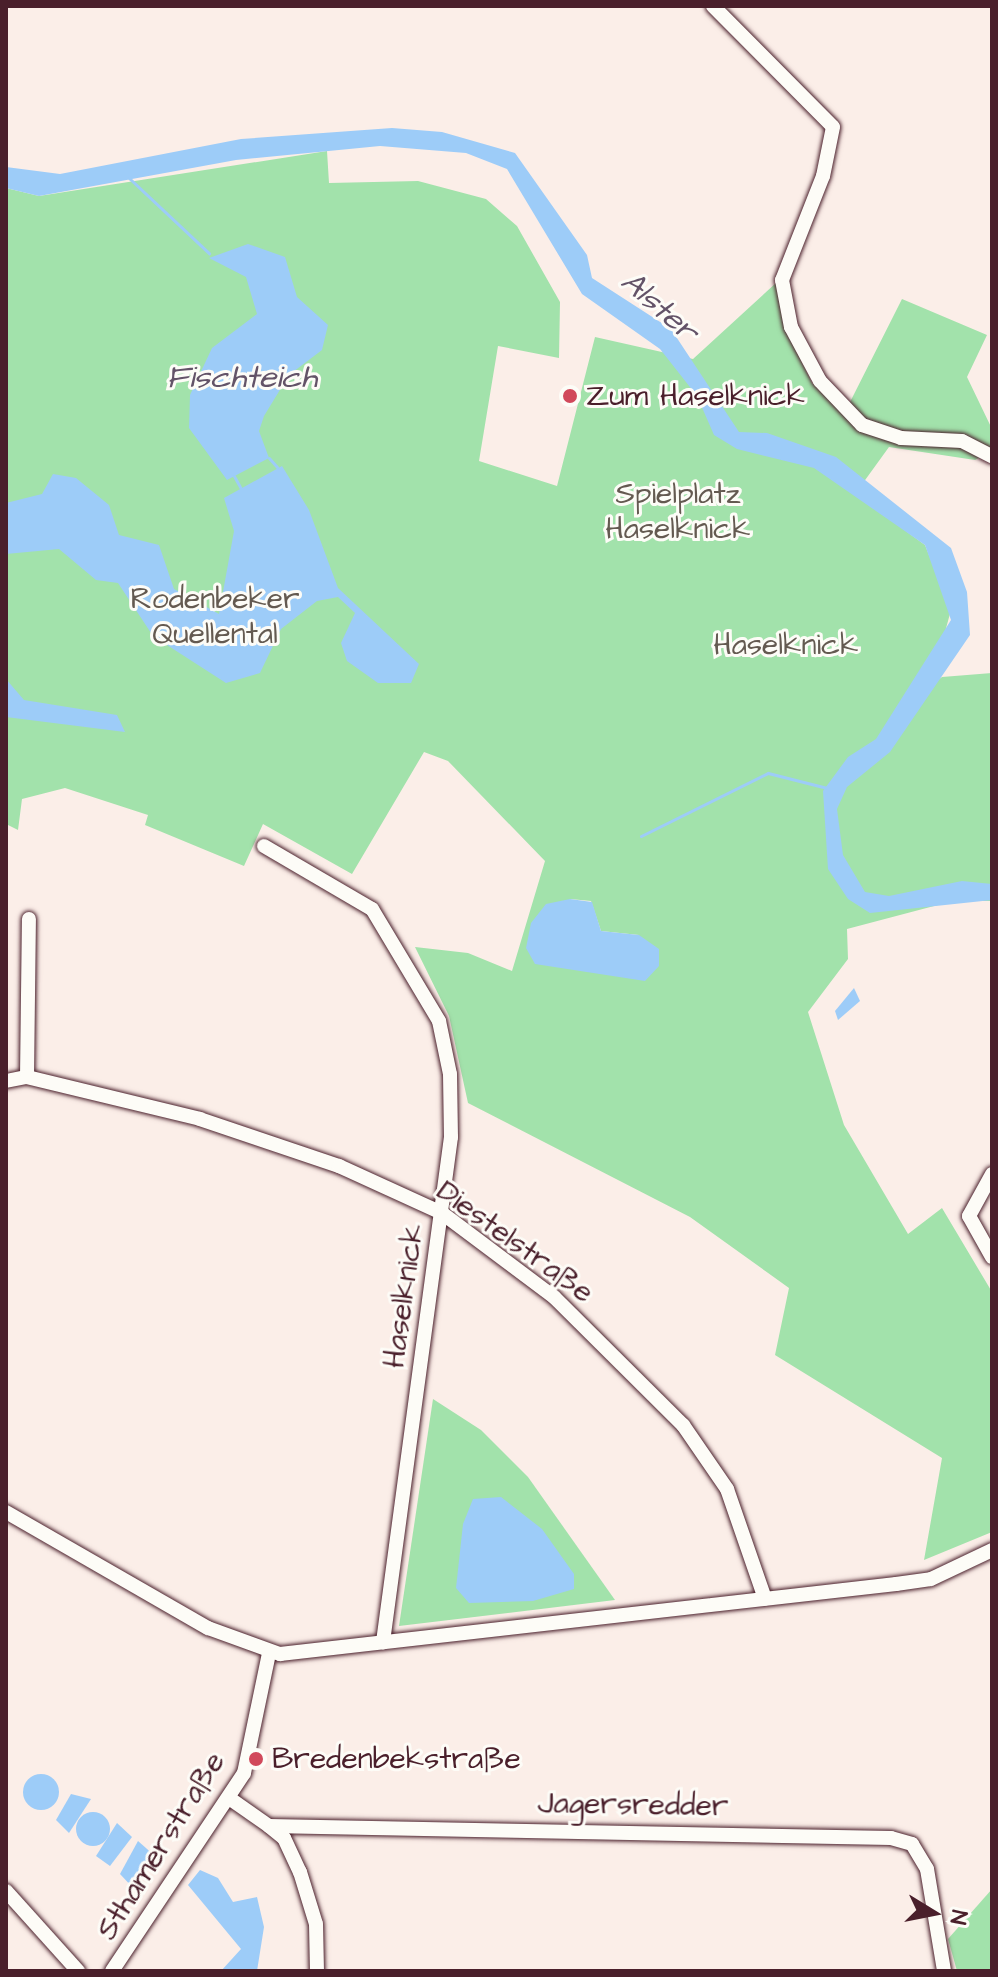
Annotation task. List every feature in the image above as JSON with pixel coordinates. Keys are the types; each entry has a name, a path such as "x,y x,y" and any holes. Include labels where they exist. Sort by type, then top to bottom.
{"street":[{"path":"713,6 833,127 782,280 791,327 820,381 862,425 901,438 962,441 992,456"},
{"name":"Haselknick","path":"264,846 372,909 439,1021 451,1137 383,1642"},
{"path":"27,1077 29,919"},
{"name":"Diestelstraße","path":"6,1081 27,1077 282,1144 442,1213 554,1297 683,1425 727,1489 765,1599"},
{"path":"992,1174 969,1216 992,1257"},
{"path":"6,1512 208,1628 269,1653 931,1579 992,1550"},
{"name":"Sthamerstraße","path":"112,1971 229,1798 246,1767 269,1653"},
{"path":"229,1798 284,1838 300,1872 316,1924 317,1971"},
{"name":"Jagersredder","path":"269,1826 891,1838 912,1844 927,1869 944,1971"},
{"path":"6,1891 78,1971"}],"green space":[{"name":"Rodenbeker Quellental","path":"327,151 329,183 418,181 486,199 517,226 560,302 559,358 498,346 479,461 557,486 595,337 693,359 777,282 786,330 812,383 844,414 902,299 987,335 967,377 992,429 992,451 975,460 889,447 855,494 925,545 951,610 945,632 893,714 942,677 992,673 992,901 953,901 847,929 848,959 808,1012 844,1125 908,1234 942,1208 992,1292 992,1532 924,1560 942,1458 775,1355 789,1288 690,1217 468,1103 449,1016 415,947 468,953 512,971 545,861 448,761 424,752 352,874 263,824 244,866 145,825 148,815 65,788 22,799 18,830 6,824 6,188 39,196","holes":["570,899 591,901 601,931 639,935 535,964"]},
{"path":"433,1399 481,1430 528,1477 615,1600 399,1626"},
{"path":"992,1889 992,1971 957,1971 948,1939"}],"water":[{"path":"392,128 442,132 515,153 587,255 592,278 671,329 739,432 767,433 836,457 951,548 967,592 970,635 890,752 847,787 837,809 843,855 865,892 889,896 962,881 992,884 992,900 870,913 848,899 828,869 823,791 848,757 876,739 951,620 925,545 814,468 737,449 714,435 697,396 660,349 582,294 507,169 466,153 380,146 236,160 39,196 6,188 6,167 60,174 241,139"},
{"name":"Fischteich","path":"248,244 285,257 297,297 328,325 322,350 289,375 264,416 259,431 269,458 227,480 189,428 190,395 212,348 257,314 246,277 209,258"},
{"name":"Fischteich","path":"282,466 309,510 338,588 419,664 411,683 378,683 347,661 341,643 355,613 338,597 317,601 281,629 260,673 226,683 153,636 118,583 96,580 59,549 6,554 6,503 42,494 53,474 76,478 109,505 119,535 159,545 174,589 219,614 234,531 224,498"},
{"path":"6,679 24,700 117,715 125,732 6,717"},
{"path":"570,899 592,902 601,931 639,935 659,949 659,966 645,981 535,964 526,948 531,923 546,904"},
{"path":"854,988 860,1001 838,1020 835,1011"},
{"path":"501,1497 542,1529 574,1574 574,1589 533,1601 469,1603 456,1588 463,1524 473,1499"},
{"path":"41,1774 54,1779 59,1792 54,1805 41,1810 28,1805 23,1792 28,1779"},
{"path":"71,1794 91,1799 69,1833 56,1820"},
{"path":"93,1812 105,1817 110,1829 105,1841 93,1846 81,1841 76,1829 81,1817"},
{"path":"117,1823 132,1837 110,1866 96,1856"},
{"path":"138,1841 155,1856 135,1890 120,1874"},
{"path":"200,1870 218,1878 233,1902 257,1897 264,1927 257,1971 221,1971 241,1949 188,1885"}],"waterway":[{"path":"129,178 209,253"},
{"path":"269,458 277,467"},
{"path":"234,476 240,487"},
{"path":"641,836 768,773 827,788"}],"place":[{"name":"Zum Haselknick","path":"570,396"},
{"name":"Bredenbekstraße","path":"256,1759"}],"water label":[{"name":"Alster","path":"659,307"}],"park label":[{"name":"Spielplatz Haselknick","path":"678,511"}]}
